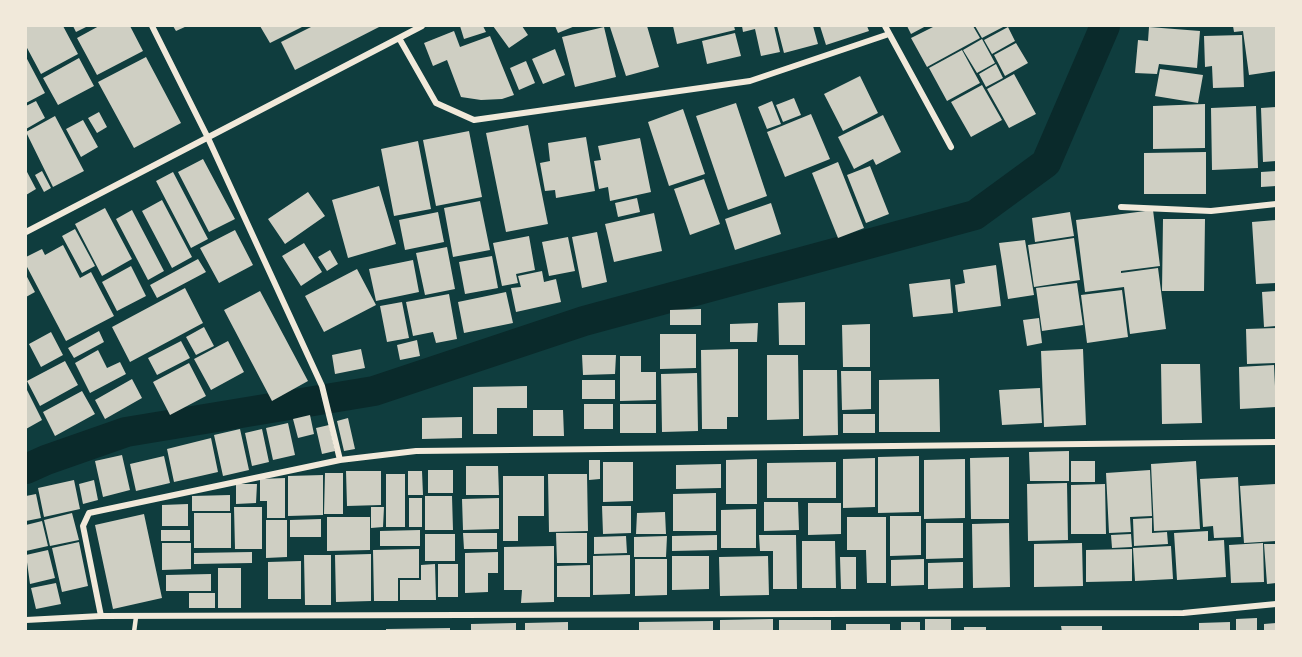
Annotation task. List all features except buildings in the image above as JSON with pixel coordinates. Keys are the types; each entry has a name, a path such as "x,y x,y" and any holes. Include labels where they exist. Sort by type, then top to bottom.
{"street":[{"path":"152,26 208,138 322,386 340,460"},
{"path":"26,232 422,26"},
{"path":"885,26 951,147"},
{"path":"399,38 436,103 474,120 750,81 889,34"},
{"path":"1121,207 1211,211 1276,204"},
{"path":"101,616 83,526 89,513 340,460 416,451 1276,442"},
{"path":"26,620 101,616 1183,613 1276,604"}],"lane":[{"path":"134,632 136,617"}],"waterway":[{"path":"26,469 126,432 374,391 584,321 975,215 1046,163 1105,26"}]}
